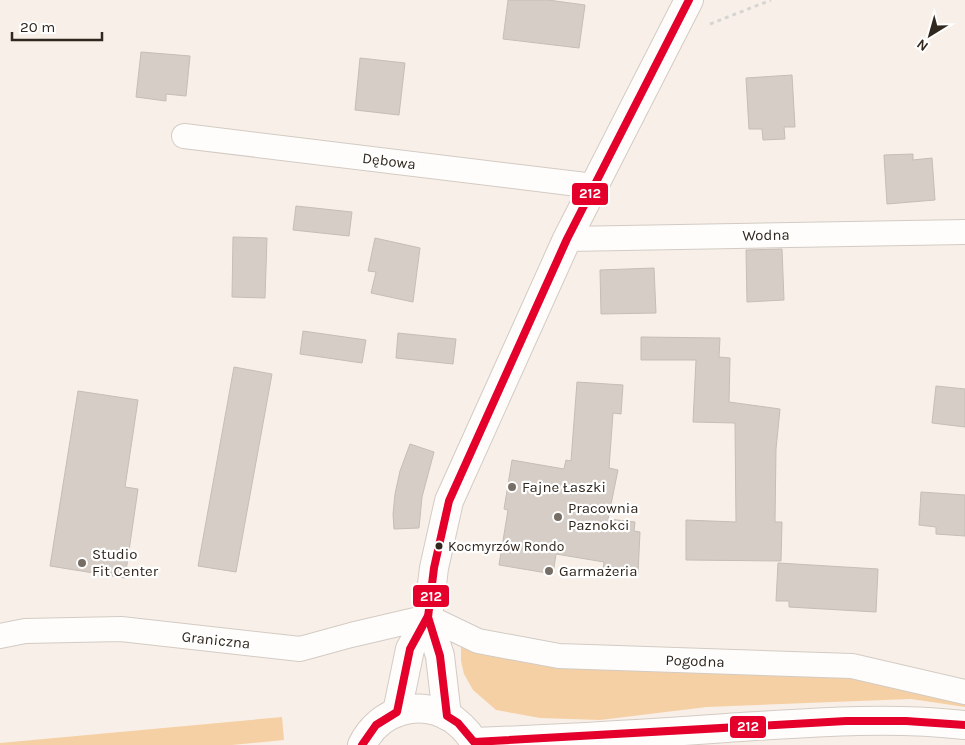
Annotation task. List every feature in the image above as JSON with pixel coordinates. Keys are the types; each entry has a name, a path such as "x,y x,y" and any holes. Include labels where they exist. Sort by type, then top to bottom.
{"street":[{"path":"397,712 410,649 428,617 434,568 449,501 567,239 689,0"},
{"name":"Dębowa","path":"184,136 594,186"},
{"name":"Wodna","path":"567,239 965,232"},
{"path":"428,617 440,656 447,716"},
{"name":"Graniczna","path":"0,636 25,632 122,629 300,649 428,617"},
{"name":"Pogodna","path":"428,617 478,641 559,656 852,666 965,692"},
{"path":"362,745 376,725 397,712 422,709 447,716 458,723 474,743 826,722 938,722 965,726"}],"path":[{"path":"668,41 771,0"}],"shaded area":[{"path":"461,639 848,674 965,698 965,707 911,699 707,707 600,720 540,718 496,710 473,690 464,674 461,661"},
{"path":"282,717 284,740 232,745 0,745 0,743"}],"building":[{"path":"508,0 548,0 585,5 579,48 503,39"},
{"path":"141,52 190,56 186,96 166,94 166,101 136,97"},
{"path":"360,58 405,63 399,115 355,110"},
{"path":"792,75 795,127 784,127 785,139 763,140 762,129 749,129 746,78"},
{"path":"913,154 913,160 932,158 935,200 887,204 884,155"},
{"path":"296,206 352,212 349,236 293,230"},
{"path":"233,237 267,238 265,298 232,297"},
{"path":"375,238 420,248 413,302 371,293 376,272 368,271"},
{"path":"782,249 784,300 747,302 746,250"},
{"path":"654,268 656,313 601,314 600,270"},
{"path":"303,331 366,340 362,363 300,354"},
{"path":"398,333 456,339 453,364 396,358"},
{"path":"641,337 720,338 719,357 730,358 729,402 780,409 776,449 775,522 782,522 781,561 686,560 686,520 736,522 735,423 693,422 696,360 641,360"},
{"path":"234,367 272,374 236,572 198,566"},
{"path":"577,382 623,385 621,414 613,413 609,468 618,470 608,519 635,522 634,531 640,532 638,574 603,570 604,562 556,554 553,574 499,565 508,510 504,509 512,460 564,469 566,460 571,461"},
{"path":"936,386 965,389 965,427 932,423"},
{"path":"78,391 138,400 125,487 138,489 125,578 50,566"},
{"path":"410,444 434,452 422,497 419,528 394,529 395,494 400,471"},
{"path":"921,492 965,495 965,536 936,534 936,527 919,525"},
{"path":"778,563 878,569 876,612 789,607 789,601 776,601"}],"transit line":[{"name":"212","path":"689,0 567,239 449,501 434,568 428,617 440,656 447,716 458,723 474,742 846,721 906,721 965,725"},
{"name":"212","path":"362,745 376,725 397,712 410,649 428,616"}],"place":[{"name":"Fajne Łaszki","path":"512,487"},
{"name":"Pracownia Paznokci","path":"558,517"},
{"name":"Kocmyrzów Rondo","path":"439,546"},
{"name":"Studio Fit Center","path":"82,563"},
{"name":"Garmażeria","path":"549,571"}]}
